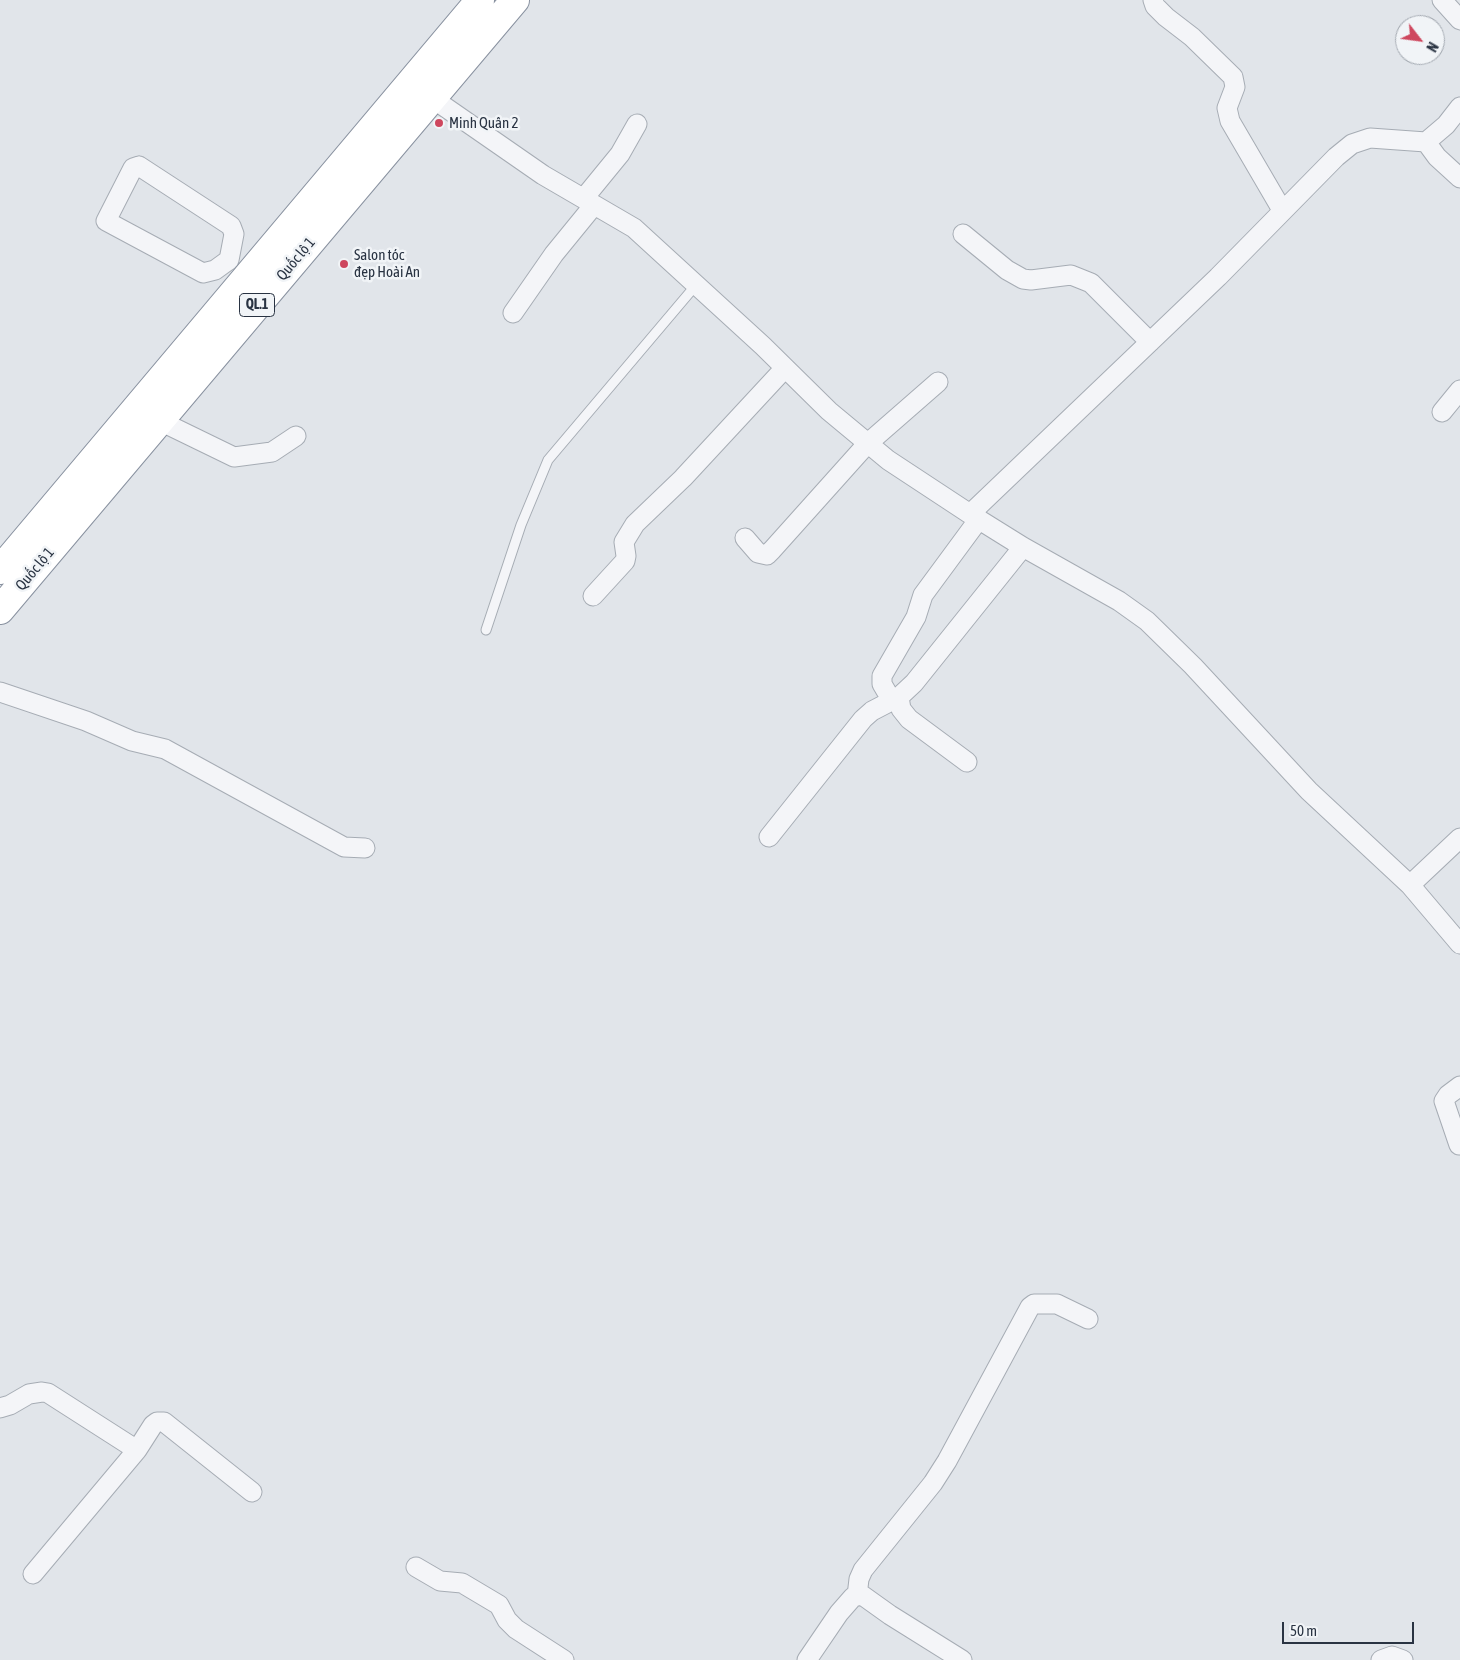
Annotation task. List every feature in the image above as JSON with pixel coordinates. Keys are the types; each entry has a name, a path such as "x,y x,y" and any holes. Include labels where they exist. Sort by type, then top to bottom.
{"highway":[{"name":"Quốc lộ 1","path":"0,570 240,267 480,0"},
{"name":"Quốc lộ 1","path":"0,610 515,0"}],"street":[{"path":"1153,0 1155,6 1166,17 1192,37 1233,77 1234,87 1227,108 1230,122 1282,210"},
{"path":"1442,0 1460,20"},
{"path":"432,98 530,166 634,228 867,444 925,486 1023,547 1119,601 1147,621 1193,666 1309,791 1410,885 1460,944"},
{"path":"967,762 909,719 896,699 882,684 882,676 916,617 923,595 974,516 1218,277 1336,157 1352,144 1370,138 1426,142 1446,124 1460,107"},
{"path":"513,312 620,154 637,124"},
{"path":"1426,142 1437,157 1460,178"},
{"path":"139,166 231,226 240,267 203,273 106,221 132,168 139,166"},
{"path":"964,234 1007,270 1023,278 1031,280 1071,275 1091,283 1150,342"},
{"path":"592,596 625,561 624,542 635,524 683,478 785,368"},
{"path":"745,538 758,552 767,554 772,550 867,444 938,382"},
{"path":"1442,412 1460,390"},
{"path":"160,421 234,457 272,452 296,436"},
{"path":"769,837 863,719 872,711 896,699 922,674 1023,547"},
{"path":"0,692 86,721 132,741 165,749 344,847 365,848"},
{"path":"1410,885 1460,838"},
{"path":"1459,1145 1444,1101 1448,1095 1460,1086"},
{"path":"857,1596 859,1579 863,1570 933,1483 1030,1307 1034,1304 1057,1304 1088,1319"},
{"path":"0,1408 10,1405 29,1394 48,1393 137,1450"},
{"path":"33,1574 137,1450 153,1425 157,1422 164,1422 252,1492"},
{"path":"416,1567 440,1581 462,1583 499,1604 507,1620 516,1629 564,1660"},
{"path":"806,1660 839,1613 853,1597 862,1595 890,1616 962,1660"},
{"path":"1381,1660 1392,1656 1403,1660"}],"lane":[{"path":"486,630 521,525 548,460 696,285"}],"place":[{"name":"Minh Quân 2","path":"439,123"},
{"name":"Salon tóc đẹp Hoài An","path":"344,264"}]}
